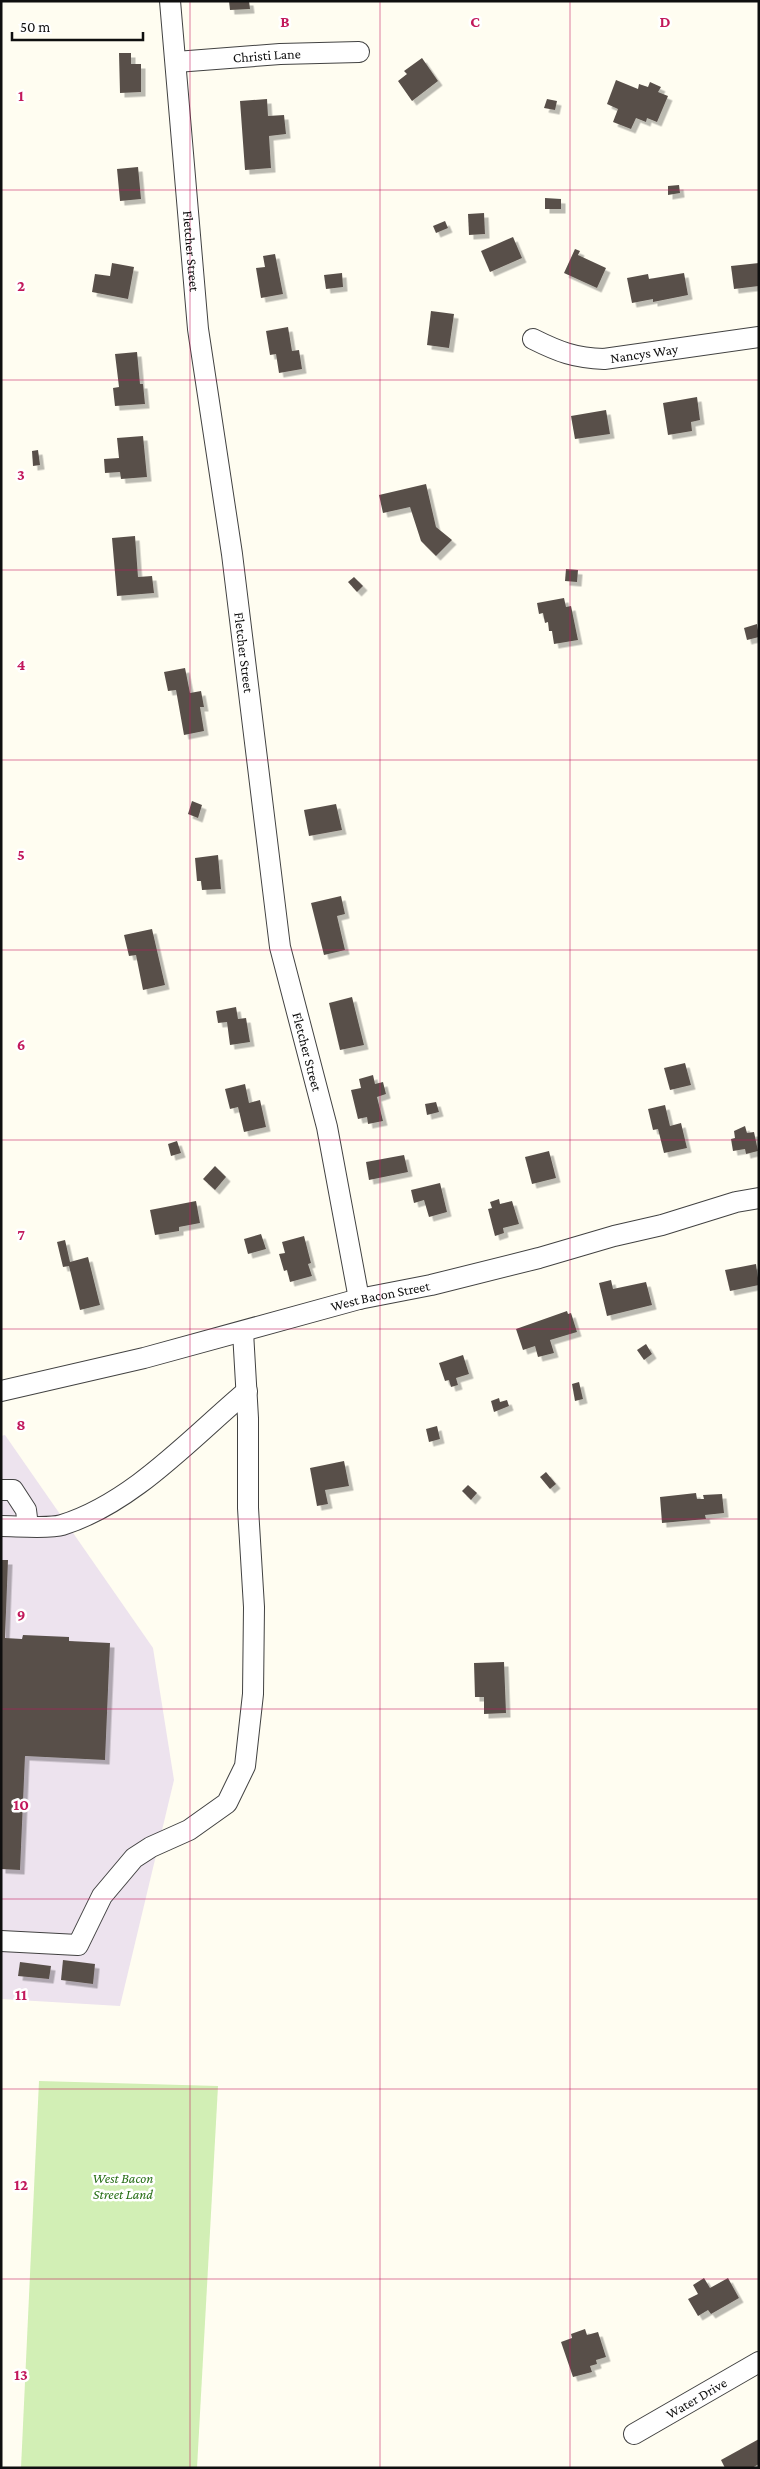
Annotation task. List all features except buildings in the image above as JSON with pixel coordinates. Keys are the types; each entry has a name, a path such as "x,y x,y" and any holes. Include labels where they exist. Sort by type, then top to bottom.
{"street":[{"name":"Fletcher Street","path":"170,1 198,330 232,554 280,947 327,1128 359,1299"},
{"name":"Christi Lane","path":"176,62 280,54 359,52"},
{"name":"Nancys Way","path":"532,339 562,354 582,358 604,359 759,337"},
{"name":"West Bacon Street","path":"1,1391 243,1332 359,1299 431,1285 539,1258 614,1236 662,1225 736,1202 759,1198"},
{"path":"1,1941 78,1945 102,1896 134,1858 150,1847 189,1830 227,1803 245,1766 253,1694 254,1607 248,1508 247,1391 243,1332"},
{"path":"1,1526 61,1526 114,1501 144,1480 247,1391"},
{"path":"1,1490 13,1490 26,1510 28,1526"},
{"name":"Water Drive","path":"634,2434 759,2362"}],"shaded area":[{"path":"5,1435 153,1648 174,1780 120,2006 1,1999 1,1436"}],"green space":[{"name":"West Bacon Street Land","path":"39,2081 218,2086 197,2468 21,2468"}]}
